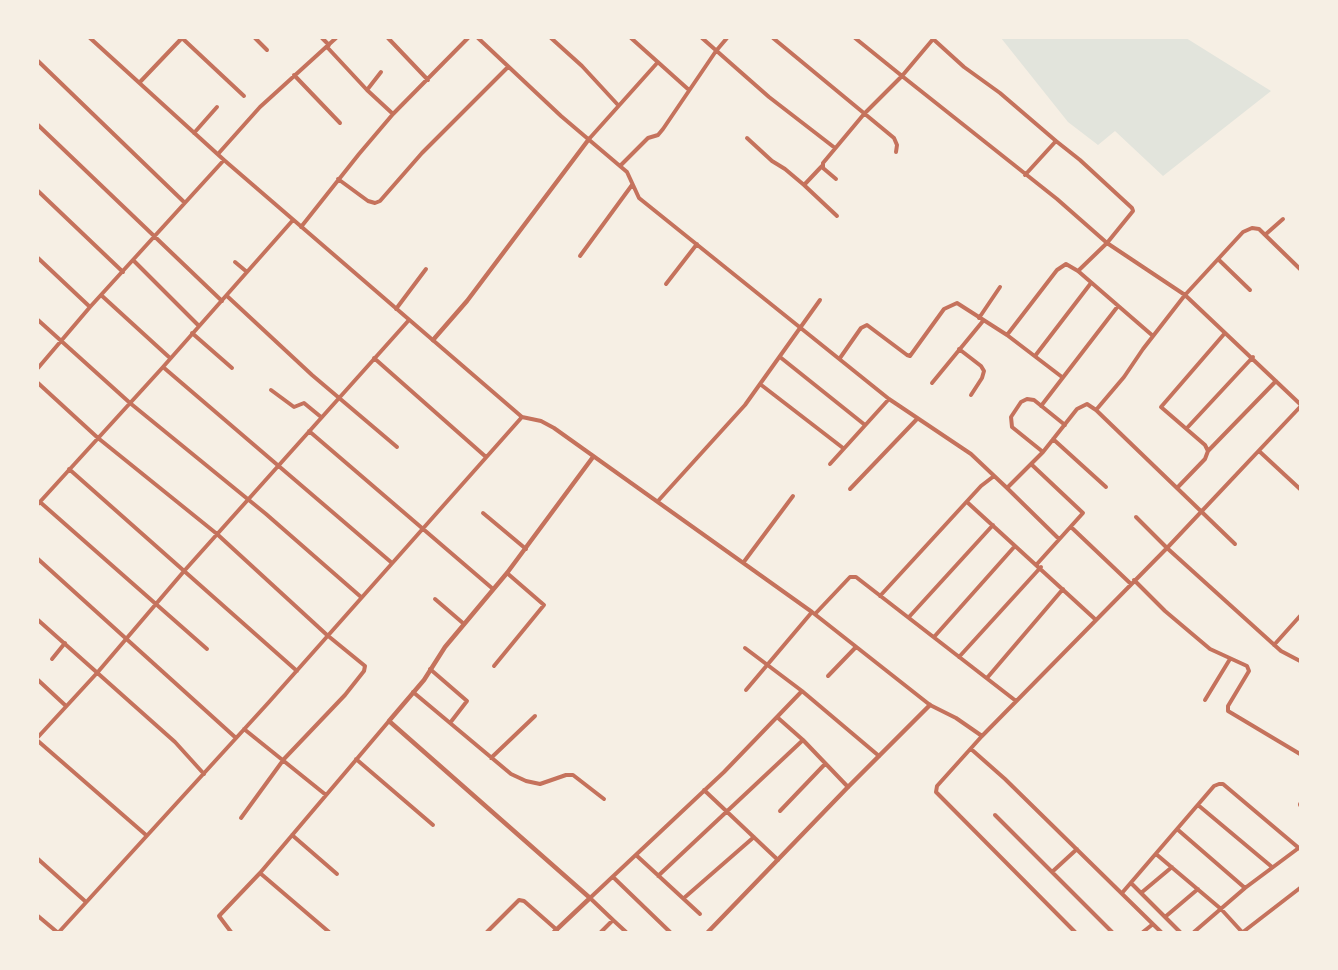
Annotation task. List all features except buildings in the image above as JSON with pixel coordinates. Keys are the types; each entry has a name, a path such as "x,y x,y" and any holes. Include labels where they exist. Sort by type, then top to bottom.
{"street":[{"path":"90,38 224,160 522,417 541,421 554,428 813,613 930,705 956,718 982,736"},
{"path":"140,82 182,38 244,96"},
{"path":"255,38 267,50"},
{"path":"322,38 367,90 393,114"},
{"path":"218,154 260,106 336,38"},
{"path":"388,38 428,80"},
{"path":"301,227 393,114 468,38"},
{"path":"478,38 620,165 629,175 639,198 889,399 971,454 1059,539"},
{"path":"551,38 582,66 618,105"},
{"path":"631,38 689,90"},
{"path":"702,38 769,97 835,148"},
{"path":"620,165 648,138 658,135 727,38"},
{"path":"773,38 895,140 896,152"},
{"path":"855,38 1057,199 1107,243 1185,296 1253,357 1300,405 1167,548 1016,700 937,786 937,793 1074,932"},
{"path":"804,185 933,38 976,77 1000,93 1080,160 1132,208 1132,214 1078,272"},
{"path":"38,61 184,202"},
{"path":"434,340 467,301 589,139 658,62"},
{"path":"338,179 368,201 375,203 380,201 422,153 508,67"},
{"path":"367,90 381,72"},
{"path":"294,75 340,123"},
{"path":"194,133 217,107"},
{"path":"38,125 222,301"},
{"path":"747,138 772,161 785,168 837,216"},
{"path":"1025,175 1056,141"},
{"path":"38,368 60,340 224,160"},
{"path":"823,165 836,179"},
{"path":"580,256 632,184"},
{"path":"38,190 123,272"},
{"path":"1266,234 1283,219"},
{"path":"207,649 39,503 293,220"},
{"path":"1096,410 1185,296 1243,232 1256,228 1266,234 1300,269"},
{"path":"666,284 697,244"},
{"path":"38,258 90,307"},
{"path":"134,260 199,326"},
{"path":"1219,260 1250,290"},
{"path":"235,262 248,272"},
{"path":"1006,335 1062,265 1068,264 1153,336"},
{"path":"396,309 426,269"},
{"path":"1034,356 1091,283"},
{"path":"932,383 981,320 1000,287"},
{"path":"101,295 170,358"},
{"path":"227,296 312,375 398,447"},
{"path":"658,501 734,417 820,300"},
{"path":"840,358 865,325 869,325 909,356 949,305 959,303 1062,377"},
{"path":"1041,406 1118,306"},
{"path":"38,320 130,404 266,514 361,597"},
{"path":"147,835 38,739 339,396 409,320"},
{"path":"192,333 232,368"},
{"path":"1208,451 1205,445 1187,428 1161,407 1225,333"},
{"path":"959,349 984,371 971,395"},
{"path":"780,357 865,425"},
{"path":"1187,428 1253,357"},
{"path":"374,358 486,457"},
{"path":"163,367 392,563"},
{"path":"1178,488 1205,459 1208,451 1277,381"},
{"path":"38,383 98,438 217,534 327,635 363,663 364,671 284,759 241,818"},
{"path":"760,384 843,448"},
{"path":"271,390 295,408 304,403 321,417"},
{"path":"830,464 889,399"},
{"path":"1043,452 1014,431 1011,424 1011,417 1022,401 1030,399 1065,425"},
{"path":"1007,488 1043,452 1077,409 1084,404 1089,404 1235,544"},
{"path":"38,916 58,933 297,671 522,417"},
{"path":"850,489 917,419"},
{"path":"309,431 493,589"},
{"path":"1053,439 1106,487"},
{"path":"1259,451 1299,486"},
{"path":"231,933 219,916 260,873 413,692 445,647 526,549 593,457"},
{"path":"959,657 1083,513 1031,464"},
{"path":"69,469 297,671"},
{"path":"880,596 994,476"},
{"path":"743,563 793,496"},
{"path":"967,502 1096,620"},
{"path":"483,513 526,549"},
{"path":"1136,517 1274,645 1300,661"},
{"path":"909,617 993,525"},
{"path":"1071,527 1201,643 1247,666 1250,670 1228,706 1228,711 1300,754"},
{"path":"934,637 1015,546"},
{"path":"38,559 236,738"},
{"path":"494,666 544,605 507,573"},
{"path":"746,690 813,613 850,578 856,577 1016,700"},
{"path":"987,678 1064,589"},
{"path":"435,600 464,624"},
{"path":"1274,645 1300,616"},
{"path":"38,620 175,742 204,774"},
{"path":"52,659 64,643"},
{"path":"828,676 856,647"},
{"path":"745,648 802,691 879,756"},
{"path":"1205,700 1230,659"},
{"path":"430,669 467,701 450,723"},
{"path":"38,680 66,706"},
{"path":"487,933 519,900 524,901 555,931 704,790 802,691"},
{"path":"413,692 511,774 533,783 545,783 566,775 573,776 604,799"},
{"path":"712,931 848,787 930,705"},
{"path":"491,758 535,716"},
{"path":"777,717 803,740 848,787"},
{"path":"389,721 590,898 626,933"},
{"path":"244,729 326,795"},
{"path":"658,876 803,740"},
{"path":"971,749 1005,779 1161,933"},
{"path":"356,759 433,825"},
{"path":"780,811 825,764"},
{"path":"1122,893 1214,786 1223,784 1300,848 1245,888 1194,933"},
{"path":"704,790 778,861"},
{"path":"1198,805 1272,867"},
{"path":"995,815 1112,933"},
{"path":"1177,829 1245,888"},
{"path":"292,836 337,874"},
{"path":"684,898 754,837"},
{"path":"1052,872 1077,849"},
{"path":"1156,854 1221,909 1242,933 1300,888"},
{"path":"636,855 700,914"},
{"path":"38,859 86,902"},
{"path":"1141,893 1172,867"},
{"path":"260,873 329,933"},
{"path":"613,877 670,933"},
{"path":"1131,883 1180,933"},
{"path":"1165,917 1198,889"},
{"path":"601,933 613,920"},
{"path":"1143,933 1153,924"}],"shaded area":[{"path":"1001,38 1186,38 1271,91 1163,176 1115,131 1098,145 1068,122"}]}
